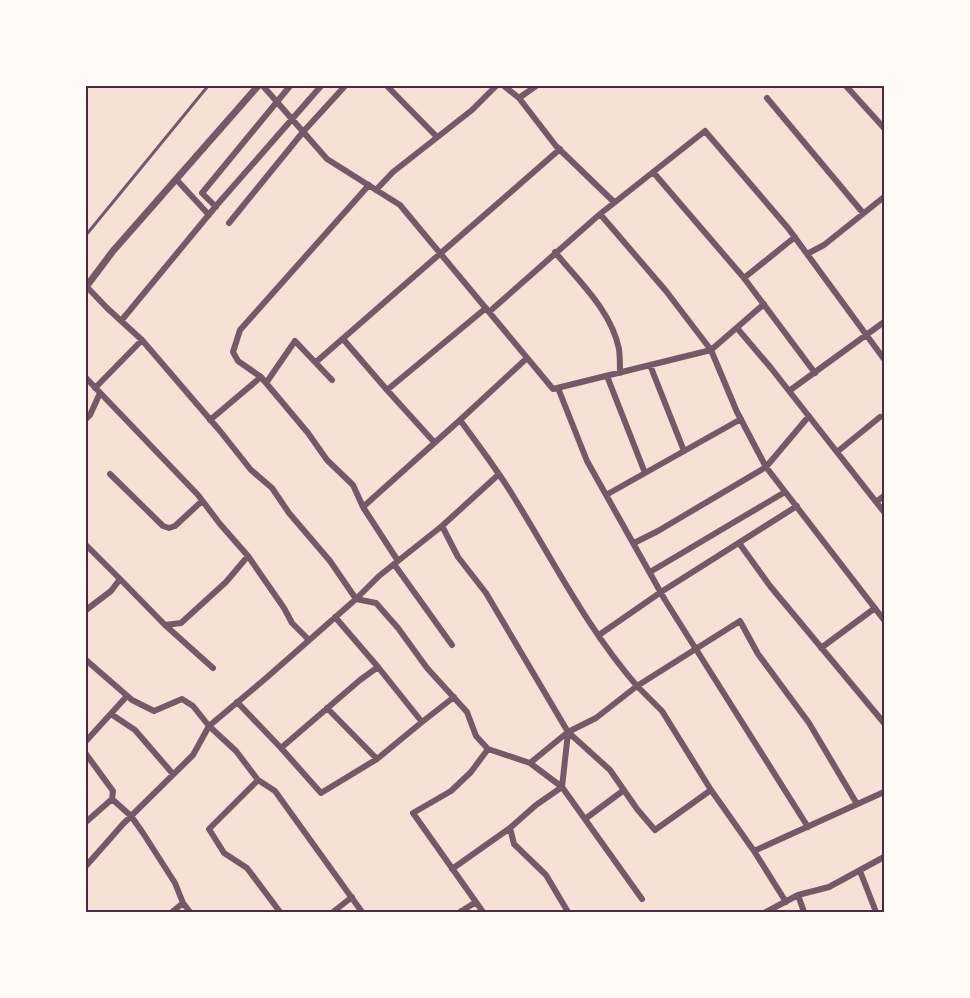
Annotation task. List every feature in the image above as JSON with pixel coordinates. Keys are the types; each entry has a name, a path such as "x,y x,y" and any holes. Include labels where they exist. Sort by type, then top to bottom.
{"street":[{"path":"258,86 113,251 86,286 142,340 251,470 272,488 356,598 376,603 398,628 427,668 467,712 476,736 488,749 530,763 562,787 642,899"},
{"path":"263,86 327,159 400,205 553,389 711,350 764,304"},
{"path":"216,207 202,193 290,86"},
{"path":"121,321 321,86"},
{"path":"229,224 303,132 345,86"},
{"path":"387,86 437,137"},
{"path":"376,190 393,172 472,110 496,86"},
{"path":"504,86 519,98 536,123 560,149 614,202"},
{"path":"519,98 536,86"},
{"path":"846,86 885,128"},
{"path":"768,98 863,213"},
{"path":"387,390 487,310 614,202 705,131 795,237 885,359"},
{"path":"316,362 560,149"},
{"path":"653,172 744,278 815,373"},
{"path":"176,179 209,215"},
{"path":"369,185 240,330 234,348 235,357 261,377 308,433 327,460 353,485 363,507 396,562 452,645"},
{"path":"807,254 824,245 885,197"},
{"path":"600,214 666,291 711,350 741,420 766,467 885,620"},
{"path":"744,278 795,237"},
{"path":"555,252 582,283 611,326 619,350 620,373"},
{"path":"789,391 885,322"},
{"path":"737,328 885,512"},
{"path":"343,339 434,442"},
{"path":"86,419 90,415 98,390 142,340"},
{"path":"266,383 296,341 332,380"},
{"path":"363,507 527,358"},
{"path":"650,365 684,451"},
{"path":"607,376 645,473"},
{"path":"210,420 261,377"},
{"path":"86,378 202,501 265,579 292,623 309,640"},
{"path":"558,388 587,461 661,592 808,827"},
{"path":"634,543 766,467 809,416"},
{"path":"837,452 880,417"},
{"path":"460,420 515,498 598,636 615,660 662,711 711,790 786,902"},
{"path":"606,495 741,420"},
{"path":"110,474 163,526 169,528 202,501"},
{"path":"86,866 131,816 193,755 209,726 498,475"},
{"path":"650,572 785,492"},
{"path":"876,501 885,496"},
{"path":"598,636 661,592 797,506"},
{"path":"442,526 458,557 486,593 568,732 610,770 655,830 711,790"},
{"path":"739,543 770,586 885,723"},
{"path":"86,545 165,625 213,668"},
{"path":"165,625 181,623 226,582 248,556"},
{"path":"86,610 111,591 120,579"},
{"path":"821,648 875,608"},
{"path":"335,617 422,722"},
{"path":"530,763 568,732 596,718 638,686 740,621 758,654 809,723 857,804"},
{"path":"86,660 127,696 154,711 182,699 193,706 209,726 236,751 258,780 275,791 362,912"},
{"path":"280,748 378,667"},
{"path":"86,741 127,696"},
{"path":"237,702 321,793 376,759 454,697"},
{"path":"327,708 376,759"},
{"path":"111,714 135,730 173,774"},
{"path":"452,869 562,787 568,732"},
{"path":"483,912 413,813 451,791 471,772 488,749"},
{"path":"86,754 113,791 112,799 86,822"},
{"path":"258,780 209,829 224,854 247,868 280,912"},
{"path":"585,819 624,790"},
{"path":"754,851 884,792"},
{"path":"112,799 131,816 175,883 183,903 190,912"},
{"path":"510,828 514,844 546,875 568,912"},
{"path":"766,912 798,895 829,887 885,857"},
{"path":"860,871 876,912"},
{"path":"798,895 804,912"},
{"path":"333,912 352,897"},
{"path":"460,912 476,902"},
{"path":"172,912 183,903"}],"lane":[{"path":"86,235 208,86"}]}
